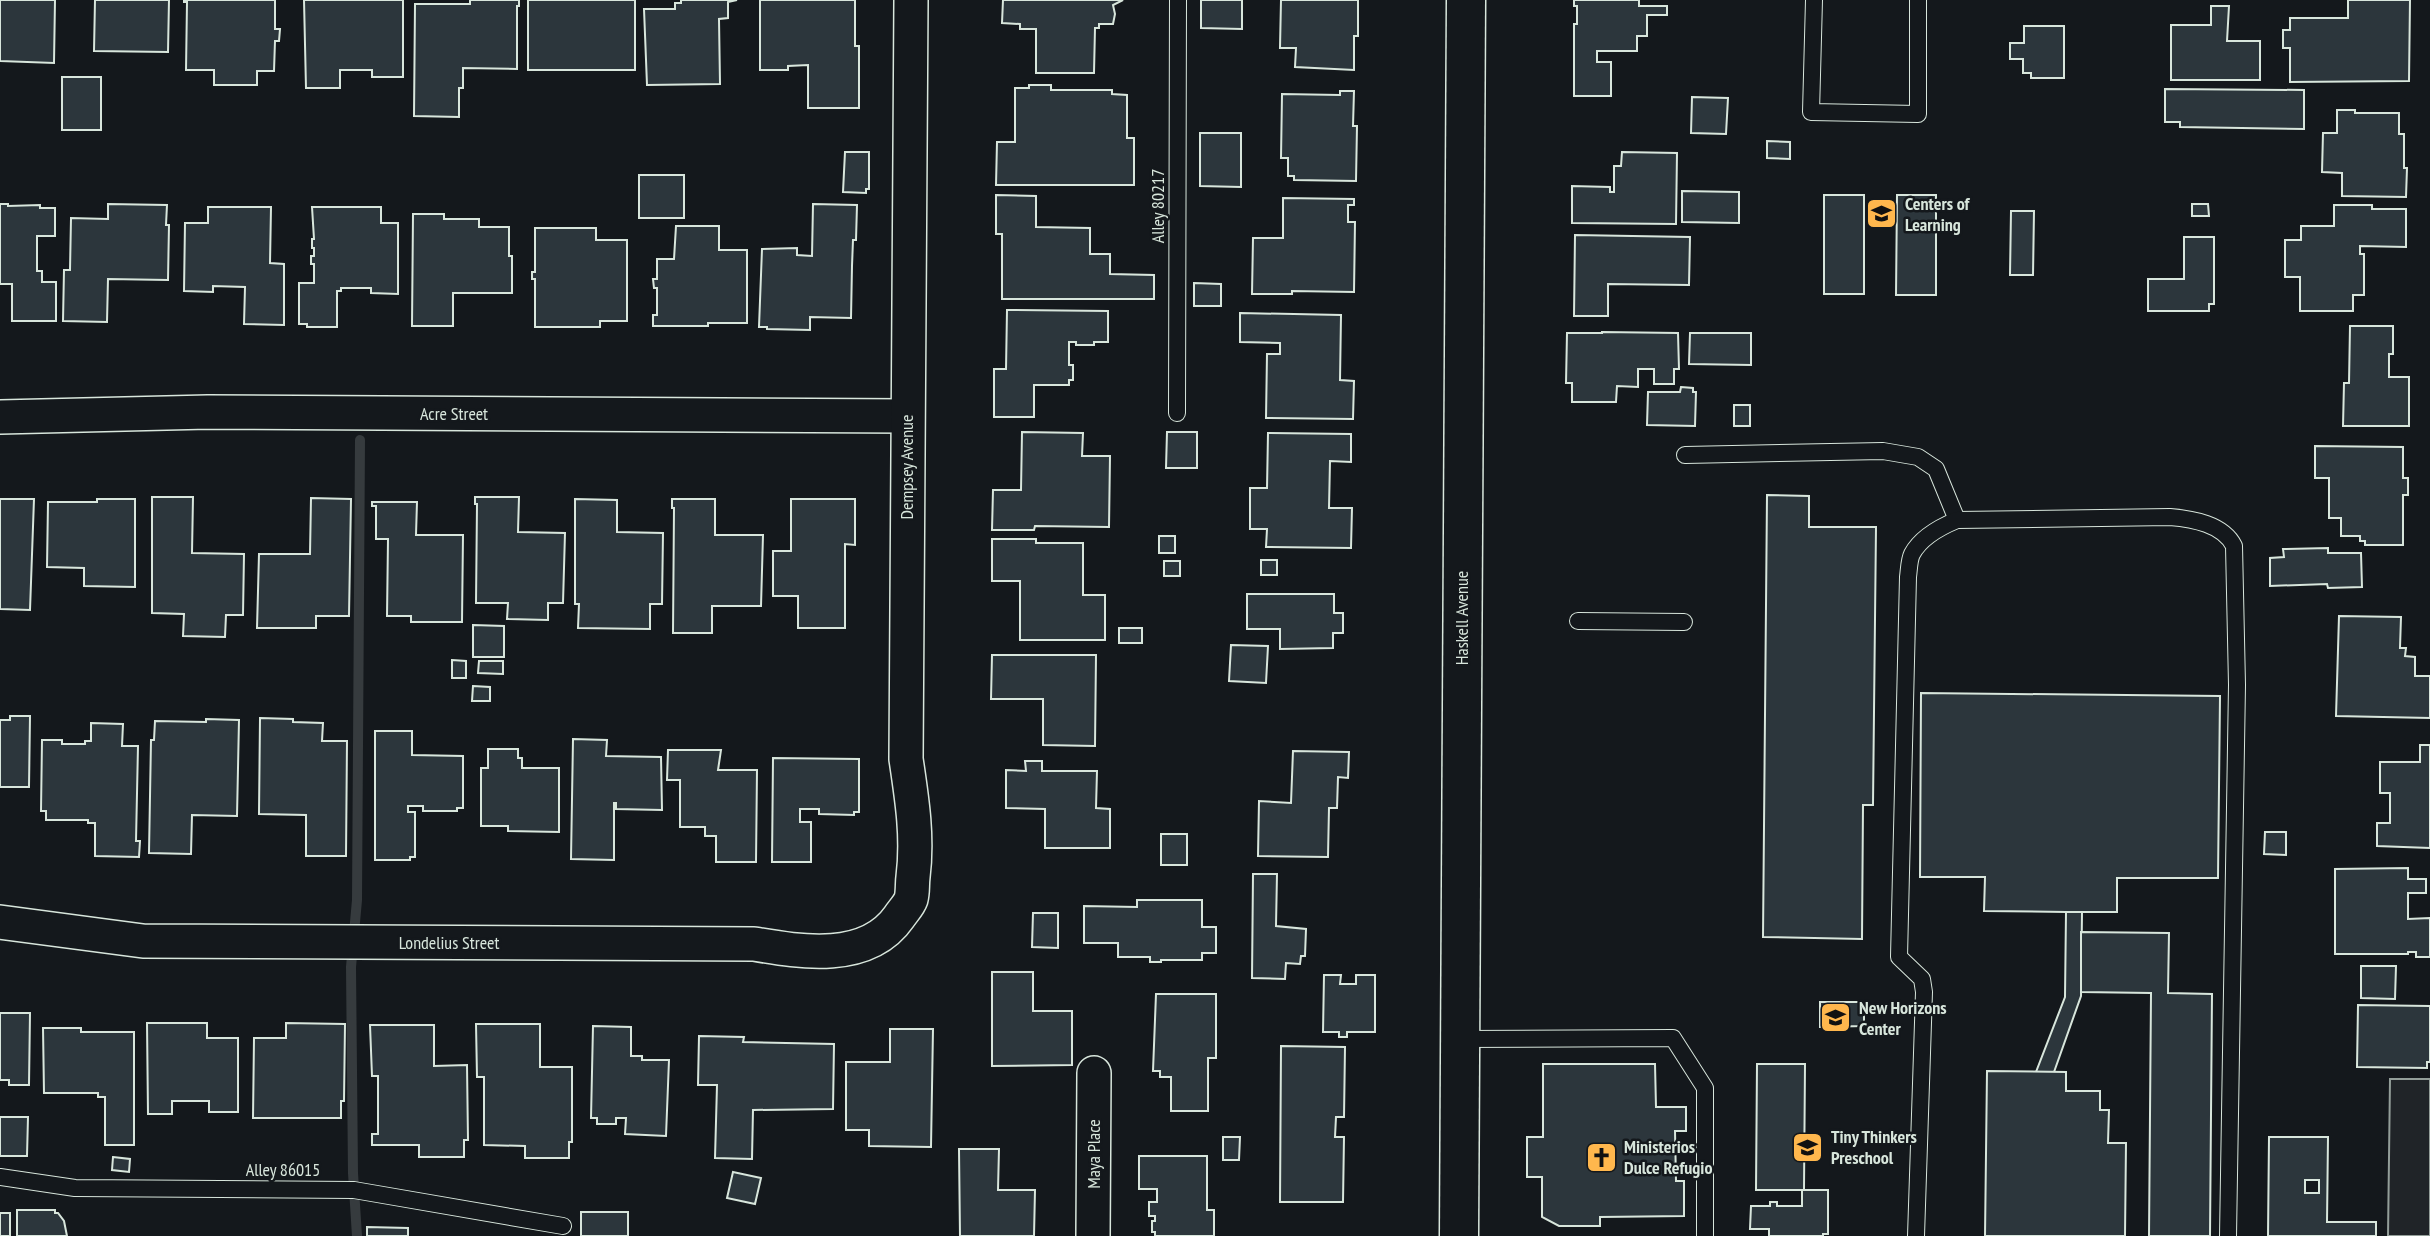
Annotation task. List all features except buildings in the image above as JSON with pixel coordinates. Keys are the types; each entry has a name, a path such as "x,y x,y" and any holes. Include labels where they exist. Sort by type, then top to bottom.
{"main road":[{"name":"Haskell Avenue","path":"1459,1236 1466,0"}],"street":[{"name":"Dempsey Avenue","path":"892,926 911,901 916,853 915,815 906,760 911,0"},
{"name":"Acre Street","path":"0,417 208,412 908,416"},
{"name":"Londelius Street","path":"0,922 143,941 754,944 794,951 831,952 864,943 892,926"},
{"name":"Maya Place","path":"1093,1236 1094,1073"}],"lane":[{"name":"Alley 80217","path":"1177,413 1178,0"},
{"path":"1814,0 1811,112 1918,114 1918,0"},
{"path":"1685,455 1883,451 1918,457 1936,469 1957,520"},
{"path":"1916,1236 1924,992 1922,979 1899,957 1908,577 1911,556 1939,527 1957,520 2170,517 2192,519 2229,536 2234,546 2237,685 2228,1236"},
{"path":"1578,621 1684,622"},
{"path":"1460,1040 1673,1038 1705,1088 1705,1236"},
{"name":"Alley 86015","path":"0,1177 75,1188 354,1190 563,1226"}],"shaded area":[{"path":"2390,1079 2430,1079 2430,1236 2388,1236"}],"waterway":[{"path":"357,1236 353,1173 351,967 357,900 360,440"}],"place":[{"name":"Centers of Learning","path":"1882,214"},
{"name":"New Horizons Center","path":"1836,1018"},
{"name":"Tiny Thinkers Preschool","path":"1808,1147"},
{"name":"Ministerios Dulce Refugio","path":"1601,1157"}]}
